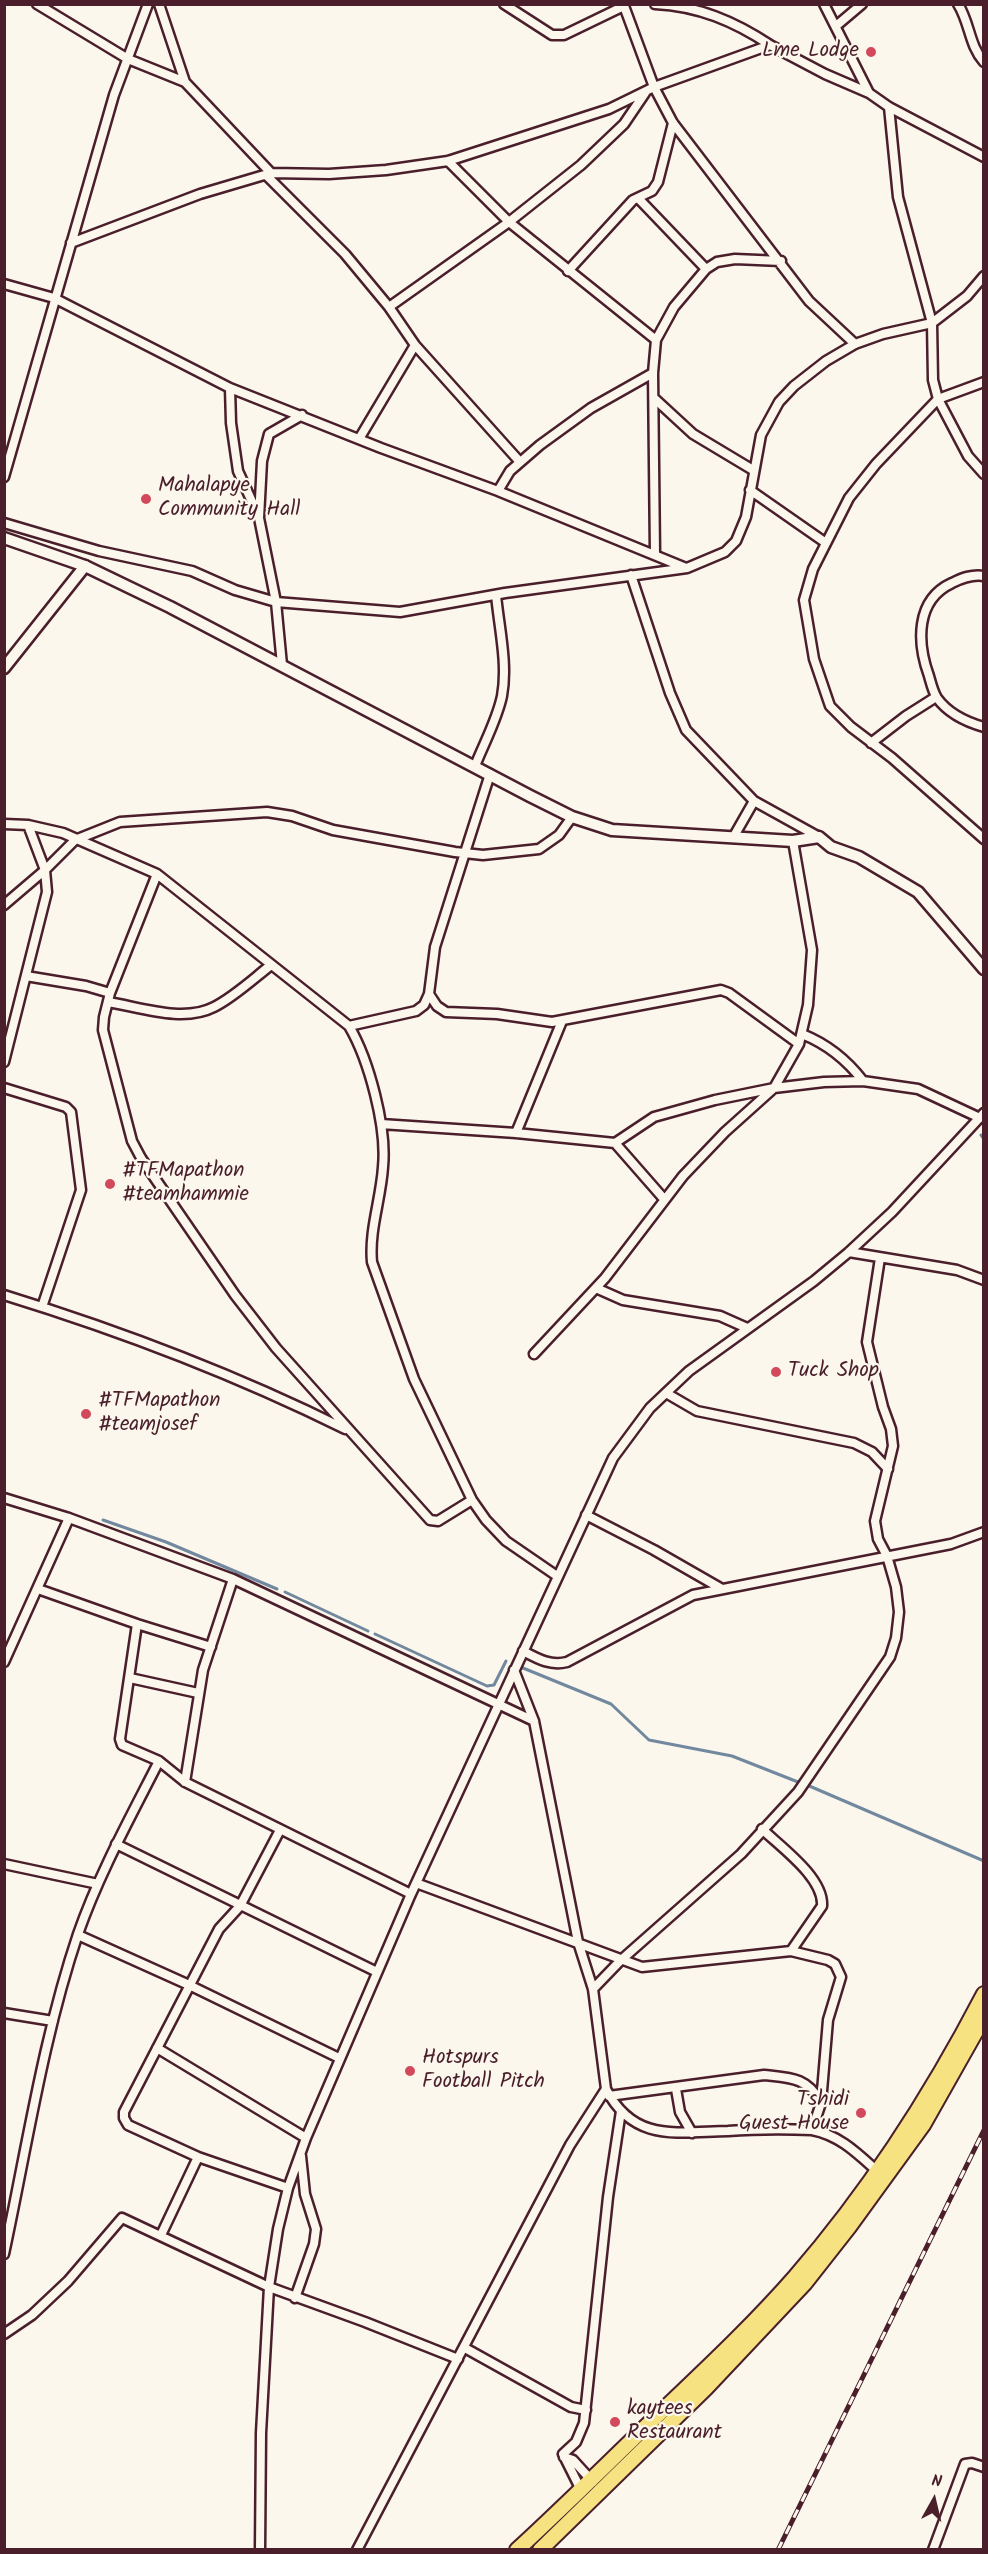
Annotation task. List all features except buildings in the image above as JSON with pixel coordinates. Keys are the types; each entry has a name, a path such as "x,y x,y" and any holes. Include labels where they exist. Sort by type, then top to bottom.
{"highway":[{"path":"517,2550 723,2354 796,2276 876,2171 956,2045 984,1994"},
{"path":"540,2550 600,2493 670,2420 706,2388 797,2291 827,2255 923,2125 984,2018"}],"main road":[{"path":"4,538 85,566 170,607 572,817 612,830 793,841 819,837 831,847 859,857 918,892 984,969"},
{"path":"4,668 85,566"}],"street":[{"path":"37,4 128,59 185,82"},
{"path":"4,477 114,95 148,4"},
{"path":"159,4 185,82 268,174 345,254 389,307 416,345 520,462"},
{"path":"504,4 552,35 564,35 624,6 636,4"},
{"path":"655,4 697,9 748,31 816,70 869,93 889,107 984,157"},
{"path":"824,4 869,93"},
{"path":"836,26 862,4"},
{"path":"958,4 964,14 975,49 982,58"},
{"path":"624,6 650,89 673,123 810,301 855,344"},
{"path":"70,243 200,194 268,174 329,174 386,170 448,160 609,109 650,89 770,45"},
{"path":"389,307 509,222 581,165 624,124 650,89"},
{"path":"889,107 898,197 932,323 933,380 938,399 963,449 984,474"},
{"path":"568,271 638,198 652,191 657,182 673,123"},
{"path":"448,160 509,222 656,340"},
{"path":"638,198 706,269"},
{"path":"656,554 653,373 656,340 674,307 706,269 717,262 735,259 781,261"},
{"path":"4,524 99,551 192,571 235,590 276,602 400,612 496,595 687,568 725,552 736,541 746,517 761,435 780,402 794,386 809,372 855,344 883,334 932,323 967,296 984,276"},
{"path":"4,284 54,298 230,388 498,491 687,568"},
{"path":"359,439 416,345"},
{"path":"498,491 510,471 520,462 591,408 653,373"},
{"path":"984,382 938,399 876,464 849,498 813,569 804,600 814,659 830,706 837,715 984,839"},
{"path":"230,388 231,423 238,471 259,518 276,602 282,665"},
{"path":"655,399 693,434 753,470"},
{"path":"259,518 262,461 269,434 302,416"},
{"path":"750,490 826,543"},
{"path":"631,575 680,720 690,734 754,801 819,837"},
{"path":"984,576 964,578 935,594 926,606 921,622 925,667 936,697 949,711 969,723 984,728"},
{"path":"475,766 497,715 502,696 503,676 496,595"},
{"path":"871,743 906,716 936,697"},
{"path":"349,1026 416,1011 424,1005 429,994 435,947 467,853 490,774"},
{"path":"734,836 754,801"},
{"path":"4,905 45,870 75,840 120,822 267,812 292,816 333,830 483,855 539,849 559,835 572,817"},
{"path":"4,824 28,825 63,833 157,874 349,1026 364,1060 381,1124 383,1167 370,1248 372,1262 414,1379 472,1500 486,1520 506,1541 557,1576"},
{"path":"4,1062 46,892 45,870 28,825"},
{"path":"534,1354 596,1288 664,1199 724,1132 774,1088 800,1039 808,1005 812,950 793,841"},
{"path":"157,874 109,997 103,1030 132,1141 141,1158 235,1295 276,1348 430,1520 438,1521 472,1500"},
{"path":"26,976 86,986 109,997 177,1014 199,1012 215,1007 271,965"},
{"path":"429,994 437,1006 446,1012 497,1014 537,1021 562,1021 721,990 800,1039 815,1040 850,1064 863,1081"},
{"path":"516,1133 562,1021"},
{"path":"260,2550 261,2433 268,2288 288,2188 339,2058 411,1894 613,1458 650,1408 689,1371 814,1281 849,1252 892,1212 982,1116 918,1089 863,1081 824,1082 774,1088 715,1100 654,1117 615,1143 516,1133 381,1124"},
{"path":"4,1088 66,1107 71,1112 81,1190 42,1307"},
{"path":"615,1143 664,1199"},
{"path":"849,1252 957,1270 984,1280"},
{"path":"593,1989 620,1961 741,1854 798,1792 890,1657 896,1638 899,1612 896,1587 887,1556 878,1539 875,1521 893,1446 891,1429 883,1407 867,1342 880,1258"},
{"path":"596,1288 623,1300 720,1316 747,1328"},
{"path":"4,1295 212,1368 281,1397 351,1432"},
{"path":"666,1393 697,1411 854,1443 872,1452 888,1468"},
{"path":"4,1498 69,1518 233,1579 534,1721"},
{"path":"586,1515 722,1589"},
{"path":"4,1662 69,1518"},
{"path":"523,1652 547,1663 567,1662 682,1599 951,1544 984,1532"},
{"path":"185,1782 198,1693 233,1579"},
{"path":"38,1589 211,1647"},
{"path":"137,1624 120,1739 122,1745 159,1761 185,1782 411,1894"},
{"path":"514,1670 534,1721 578,1942 593,1989 608,2093 621,2111 628,2119 650,2130 692,2133 812,2130 827,2133 845,2143 876,2171"},
{"path":"130,1678 198,1693"},
{"path":"4,2254 53,2021 78,1935 116,1844 159,1761"},
{"path":"762,1829 812,1877 823,1898 822,1906 791,1951"},
{"path":"280,1830 240,1906 223,1924 189,1985 124,2112 124,2118 128,2125 198,2157 288,2188"},
{"path":"116,1844 377,1972"},
{"path":"4,1864 98,1884"},
{"path":"416,1883 578,1942 620,1961 642,1967 791,1951 828,1960 835,1964 841,1977 828,2020 821,2103 812,2130"},
{"path":"78,1935 189,1985 339,2058"},
{"path":"4,2013 53,2021"},
{"path":"156,2048 306,2138"},
{"path":"357,2550 570,2145 608,2093 676,2088 764,2075 789,2077 806,2083 813,2088 821,2103"},
{"path":"676,2088 681,2112 692,2133"},
{"path":"590,2503 563,2454 574,2446 581,2434 586,2409 608,2197 621,2111"},
{"path":"295,2298 314,2244 316,2229 305,2194 301,2152"},
{"path":"161,2235 198,2157"},
{"path":"4,2334 32,2315 68,2281 122,2218 268,2288 365,2322 458,2359"},
{"path":"465,2348 571,2407 586,2409"},
{"path":"564,2457 573,2460 592,2480 600,2493"},
{"path":"933,2550 965,2464 972,2463 984,2467"}],"waterway":[{"path":"981,1135 984,1139"},
{"path":"103,1520 166,1542 277,1589"},
{"path":"285,1592 368,1631"},
{"path":"375,1634 487,1686 494,1685 506,1661"},
{"path":"523,1668 611,1704 649,1740 732,1756 798,1782"},
{"path":"807,1785 984,1861"}],"railway":[{"path":"778,2550 984,2130"}],"place":[{"name":"Lme Lodge","path":"871,52"},
{"name":"Mahalapye Community Hall","path":"146,499"},
{"name":"#TFMapathon #teamhammie","path":"110,1184"},
{"name":"Tuck Shop","path":"776,1372"},
{"name":"#TFMapathon #teamjosef","path":"86,1414"},
{"name":"Hotspurs Football Pitch","path":"410,2071"},
{"name":"Tshidi Guest House","path":"861,2113"},
{"name":"kaytees Restaurant","path":"615,2422"}]}
